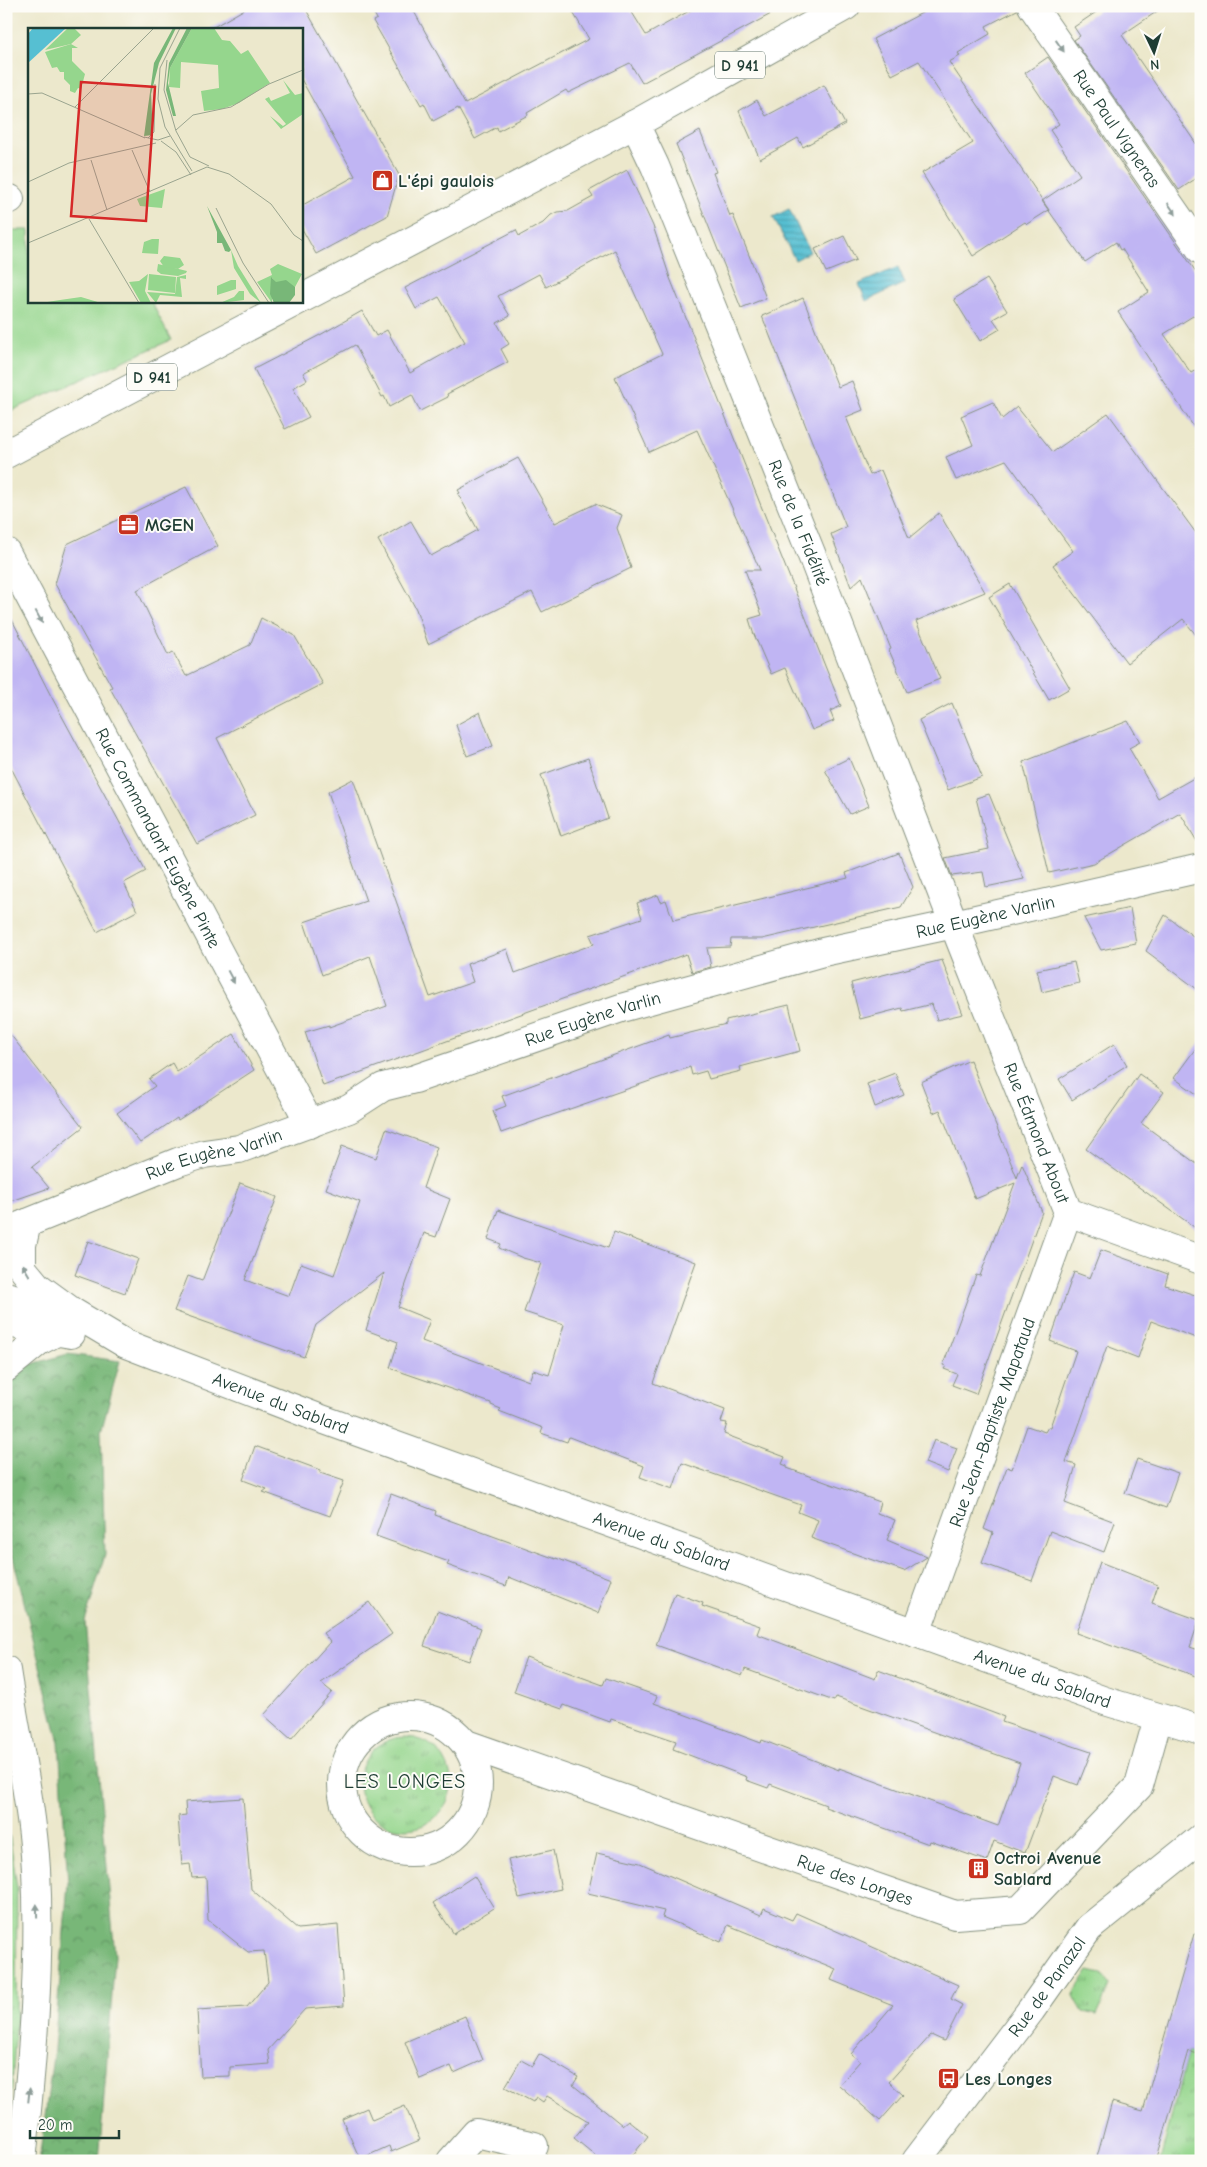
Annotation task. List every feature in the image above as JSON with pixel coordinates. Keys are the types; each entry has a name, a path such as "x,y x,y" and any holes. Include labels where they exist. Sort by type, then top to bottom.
{"main road":[{"name":"D 941","path":"302,298 635,124 846,6"},
{"name":"Rue Paul Vigneras","path":"1032,6 1201,250"},
{"name":"Rue de la Fidélité","path":"635,124 655,166 805,540 954,924"},
{"name":"D 941","path":"6,454 295,302"},
{"name":"Rue Commandant Eugène Pinte","path":"6,552 310,1124"},
{"name":"Rue Eugène Varlin","path":"17,1227 178,1162 204,1154 239,1149 348,1110 383,1087 414,1079 621,1008 823,952 1201,868"},
{"name":"Rue Édmond About","path":"954,924 1068,1212 1201,1260"},
{"name":"Rue Jean-Baptiste Mapataud","path":"916,1633 1068,1212"},
{"name":"Avenue du Sablard","path":"17,1227 22,1245 22,1268 66,1322"},
{"name":"Avenue du Sablard","path":"6,1296 66,1322 306,1413 1105,1701 1201,1730"},
{"name":"Avenue du Sablard","path":"6,1323 66,1322"},
{"path":"6,1368 66,1322"},
{"path":"6,1670 27,1793 36,1868 38,1960 34,2047 22,2161"},
{"path":"6,1691 13,1719"},
{"name":"Rue des Longes","path":"466,1744 476,1764 479,1788 473,1811 461,1830 442,1845 420,1852 397,1852 375,1844 357,1828 345,1808 341,1787 344,1765 353,1745 368,1730 387,1719 409,1716 430,1719 450,1729 466,1744 955,1915 1020,1910 1139,1786 1158,1718"},
{"name":"Rue de Panazol","path":"916,2161 1031,2010 1088,1928 1201,1838"},
{"path":"451,2161 476,2133 534,2146"}],"green space":[{"path":"6,230 28,230 28,302 152,302 171,340 6,413"},
{"path":"68,1354 120,1361 101,1431 105,1555 85,1621 115,1956 99,2161 39,2161 54,2049 68,1883 59,1743 6,1529 6,1379 17,1368"},
{"path":"405,1737 423,1741 437,1751 447,1765 451,1783 447,1801 437,1815 423,1825 405,1829 387,1825 373,1815 363,1801 359,1783 363,1765 373,1751 387,1741"},
{"path":"6,1813 17,1887 16,2026 7,2161"},
{"path":"1089,1970 1102,1973 1110,1985 1097,2015 1083,2012 1073,1994"},
{"path":"1188,2051 1201,2055 1201,2161 1160,2161"}],"water":[{"path":"789,209 810,252 795,260 773,217"},
{"path":"898,267 905,283 866,301 859,284"}],"building":[{"path":"250,6 304,6 399,175 387,216 316,254 302,229 302,205 355,176 302,81 302,28 212,28"},
{"path":"370,6 411,6 465,104 589,39 569,6 628,6 646,35 698,6 786,6 642,83 630,63 568,93 566,90 527,113 528,115 498,131 497,127 475,139 458,108 433,121 424,103 421,105 373,21 377,19"},
{"path":"935,6 1017,6 1017,10 986,26 990,34 958,53 960,56 949,62 1049,210 1027,224 1025,222 973,256 922,173 973,143 919,61 892,75 873,39"},
{"path":"1105,6 1165,6 1122,35 1201,151 1201,175 1179,190 1074,40 1080,36 1074,27"},
{"path":"1048,57 1201,279 1201,311 1164,334 1191,373 1201,367 1201,438 1118,312 1149,292 1122,249 1120,250 1116,242 1085,262 1042,201 1080,175 1050,130 1059,124 1025,73"},
{"path":"824,85 845,124 803,147 798,138 760,159 739,111 757,100 766,116"},
{"path":"700,131 716,172 713,173 730,216 733,215 766,298 741,308 676,144"},
{"path":"627,170 653,226 670,278 841,706 830,711 834,721 812,730 785,668 771,674 753,632 749,619 762,615 745,570 760,570 697,430 649,452 615,377 662,354 615,250 546,287 539,274 498,296 510,316 497,323 509,344 501,349 508,362 447,394 448,397 420,411 412,395 389,407 355,345 303,373 307,380 293,388 309,417 285,429 254,369 362,311 376,336 387,330 410,373 465,342 439,297 416,309 405,288 516,230 519,236 543,223 551,215 557,212 568,211 593,197 589,191"},
{"path":"844,236 856,260 826,272 815,249"},
{"path":"987,279 1007,311 993,319 1000,329 980,341 954,299"},
{"path":"803,298 838,387 852,381 863,410 846,417 870,475 881,470 909,538 939,513 985,592 916,621 940,679 907,692 862,577 851,587 831,534 846,527 762,316"},
{"path":"993,402 1002,419 1017,407 1053,452 1108,413 1201,540 1201,641 1183,619 1127,663 1053,565 1073,551 1006,460 956,480 946,457 973,445 961,416"},
{"path":"518,458 555,523 595,504 622,515 617,528 631,568 542,612 532,592 428,644 416,609 378,540 411,521 431,556 478,530 458,494 460,493 458,490"},
{"path":"186,487 218,546 137,590 168,655 173,652 186,676 250,645 261,618 294,635 323,684 217,738 255,815 197,844 110,688 112,687 55,584 67,544"},
{"path":"1010,584 1070,688 1049,700 989,597"},
{"path":"6,608 51,696 146,871 124,883 137,911 97,932 6,758"},
{"path":"952,703 982,777 948,790 919,720"},
{"path":"480,712 493,746 467,756 456,725"},
{"path":"1128,721 1140,742 1129,748 1158,798 1201,774 1201,848 1180,813 1094,863 1049,873 1023,762"},
{"path":"588,758 608,818 561,836 541,775"},
{"path":"849,758 869,806 850,814 825,770"},
{"path":"353,779 430,997 473,982 467,964 507,949 515,973 594,944 590,935 642,918 637,903 658,895 661,902 666,900 673,920 848,878 846,873 899,853 913,887 901,907 762,939 731,939 730,947 707,948 711,967 692,972 686,954 323,1086 305,1032 329,1025 329,1027 387,1006 370,956 322,975 304,922 366,901 328,792"},
{"path":"989,794 1024,879 986,887 983,872 952,876 945,858 989,849 976,798"},
{"path":"1130,908 1136,943 1101,950 1084,918"},
{"path":"1165,915 1201,942 1201,992 1146,951"},
{"path":"942,960 963,1014 937,1020 932,1004 903,1011 902,1008 860,1019 851,983"},
{"path":"1074,962 1079,983 1042,992 1037,970"},
{"path":"789,1005 800,1051 740,1067 741,1071 709,1079 706,1071 692,1075 690,1067 501,1133 493,1111 506,1106 502,1096 669,1035 670,1038 726,1024 726,1020"},
{"path":"6,1029 83,1127 32,1167 49,1188 6,1203"},
{"path":"234,1034 254,1070 140,1143 117,1113 155,1086 149,1079 172,1063 177,1072"},
{"path":"1201,1041 1201,1097 1174,1078"},
{"path":"1114,1044 1127,1065 1072,1100 1059,1079"},
{"path":"970,1060 1017,1178 1022,1164 1042,1212 976,1394 952,1385 957,1374 944,1369 946,1366 943,1365 976,1275 980,1276 1015,1183 975,1199 940,1110 933,1113 921,1082"},
{"path":"895,1073 904,1095 875,1107 867,1084"},
{"path":"1139,1074 1164,1092 1141,1123 1201,1167 1201,1232 1086,1149"},
{"path":"386,1129 437,1147 423,1188 450,1199 436,1237 424,1233 398,1307 430,1320 422,1341 529,1381 533,1370 549,1375 564,1325 524,1312 541,1263 499,1248 501,1244 488,1239 498,1210 608,1248 614,1232 696,1262 653,1383 725,1410 721,1422 727,1423 724,1434 785,1457 782,1464 787,1466 787,1468 880,1502 877,1513 895,1520 887,1540 927,1557 904,1571 861,1556 811,1538 818,1520 798,1512 801,1505 682,1463 673,1489 640,1477 644,1466 569,1437 567,1442 541,1433 543,1428 499,1411 501,1409 491,1405 491,1403 390,1368 398,1342 366,1330 384,1273 316,1325 304,1357 174,1311 188,1276 202,1281 240,1183 277,1197 245,1280 289,1296 301,1263 334,1275 360,1202 326,1189 342,1146 376,1158"},
{"path":"88,1241 138,1259 125,1293 75,1275"},
{"path":"1101,1250 1168,1274 1165,1285 1201,1297 1201,1340 1151,1321 1138,1358 1107,1346 1066,1462 1076,1465 1065,1503 1115,1522 1104,1552 1050,1531 1032,1581 982,1563 993,1533 984,1529 1007,1467 1012,1469 1027,1426 1045,1432 1050,1427 1076,1351 1050,1341 1074,1272 1090,1278"},
{"path":"934,1440 957,1448 948,1472 925,1463"},
{"path":"255,1446 344,1481 330,1516 263,1492 267,1489 243,1480"},
{"path":"1137,1459 1178,1473 1166,1508 1125,1493"},
{"path":"391,1494 436,1511 435,1515 611,1579 598,1613 509,1577 506,1586 447,1565 449,1562 376,1536"},
{"path":"1100,1562 1158,1585 1152,1603 1199,1620 1190,1647 1201,1651 1201,1678 1076,1633"},
{"path":"675,1593 703,1603 702,1606 760,1626 757,1634 875,1679 878,1670 1004,1717 1002,1722 1091,1752 1078,1785 1054,1776 1025,1853 994,1841 987,1861 930,1841 929,1844 825,1807 826,1805 770,1784 768,1788 746,1780 747,1777 673,1749 676,1741 611,1719 610,1722 564,1705 562,1709 514,1692 526,1657 603,1685 606,1678 657,1696 654,1703 761,1743 762,1740 839,1770 839,1768 998,1826 1020,1763 836,1697 834,1701 745,1669 742,1676 656,1645"},
{"path":"369,1602 392,1634 321,1683 332,1692 291,1739 264,1715 330,1642 323,1633"},
{"path":"437,1611 481,1628 469,1661 424,1646"},
{"path":"243,1798 251,1889 298,1929 338,1925 344,2006 305,2009 268,2050 270,2064 230,2067 230,2076 201,2077 197,2010 247,2007 268,1982 264,1951 248,1952 208,1920 206,1877 192,1878 190,1864 182,1865 178,1816 186,1815 185,1802"},
{"path":"553,1850 561,1889 519,1898 508,1860"},
{"path":"597,1853 640,1863 761,1915 764,1908 792,1920 796,1913 958,1985 951,1999 962,2005 944,2041 931,2035 889,2082 903,2095 880,2121 839,2085 860,2061 851,2054 893,2005 831,1980 836,1969 728,1925 721,1942 662,1917 664,1911 588,1893"},
{"path":"474,1876 494,1908 454,1934 433,1903"},
{"path":"1194,1934 1201,1935 1201,2055 1188,2051 1156,2161 1096,2161 1112,2102 1143,2111"},
{"path":"465,2016 483,2060 454,2073 451,2066 420,2079 405,2042"},
{"path":"539,2054 578,2077 573,2085 622,2125 628,2120 648,2136 628,2161 602,2161 574,2138 588,2121 547,2096 543,2102 536,2097 533,2102 505,2087 521,2060 532,2066"},
{"path":"405,2106 420,2140 391,2152 389,2146 360,2159 342,2119 367,2108 372,2120"}],"place":[{"name":"L'épi gaulois","path":"382,181"},
{"name":"MGEN","path":"129,525"},
{"name":"Octroi Avenue Sablard","path":"978,1868"},
{"name":"Les Longes","path":"949,2079"}],"district":[{"name":"LES LONGES","path":"405,1781"}]}
